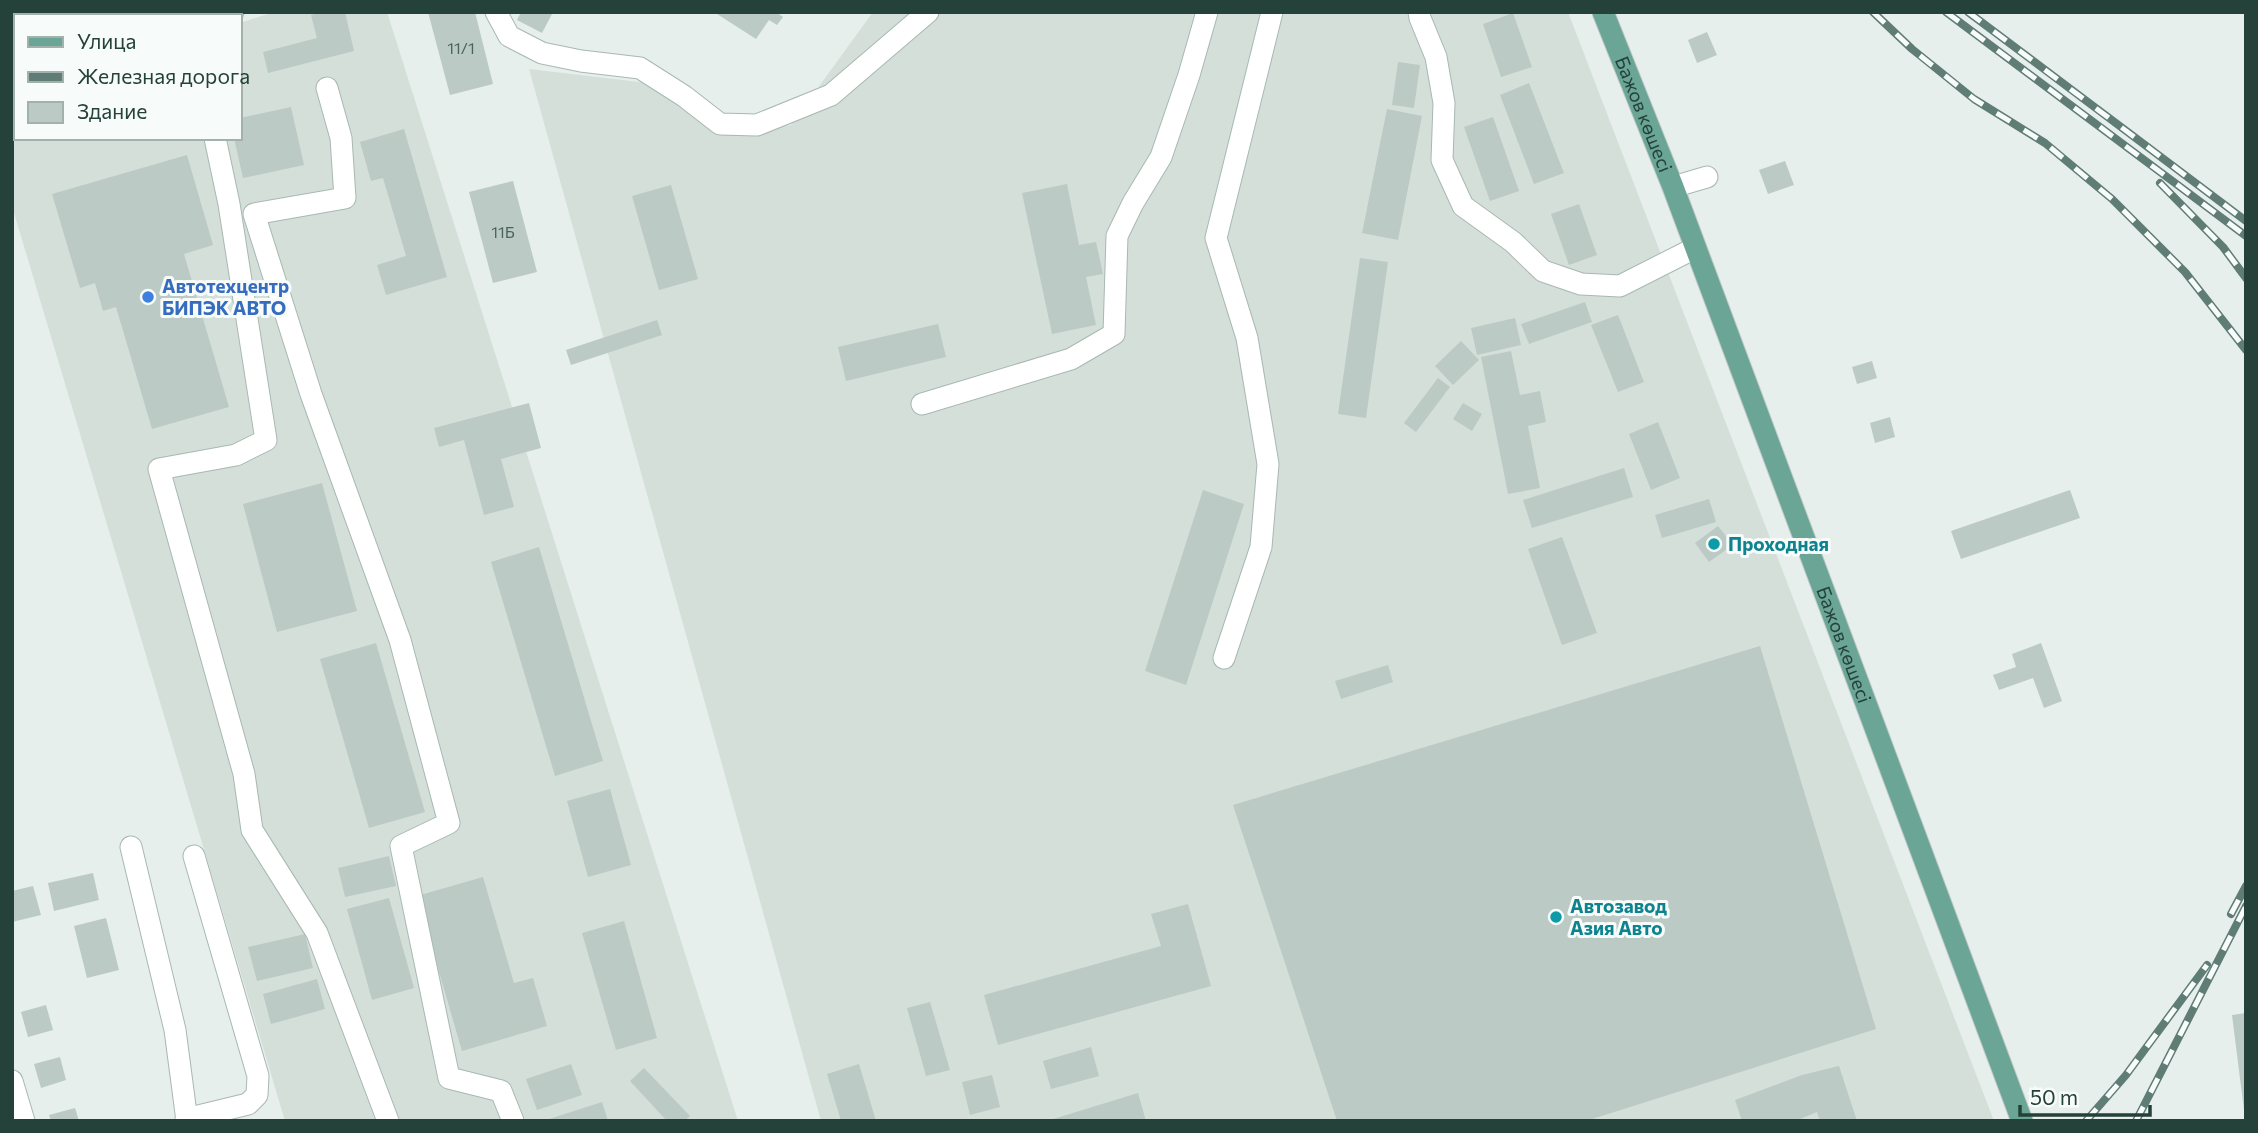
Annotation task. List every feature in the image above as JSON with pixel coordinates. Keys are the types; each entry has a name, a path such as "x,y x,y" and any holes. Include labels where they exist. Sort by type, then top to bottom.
{"main road":[{"name":"Бажов көшесі","path":"1604,12 1673,187 2022,1121"}],"street":[{"path":"496,12 509,36 542,53 640,68 684,96 720,124 757,125 831,94 928,12"},
{"path":"922,404 1071,359 1114,334 1117,236 1161,157 1207,12"},
{"path":"1224,659 1261,547 1268,464 1247,338 1216,238 1272,12"},
{"path":"1419,12 1436,57 1444,103 1442,160 1463,206 1513,242 1542,271 1581,284 1620,286 1695,248"},
{"path":"327,88 341,138 345,198 254,214 311,394 400,640 449,823 401,846 449,1078 501,1091 513,1121"},
{"path":"215,140 229,204 266,440 236,455 159,469 244,774 253,830 317,933 388,1121"},
{"path":"1673,187 1707,177"},
{"path":"131,847 175,1030 186,1120 248,1104 257,1095 258,1076 194,856"},
{"path":"12,1080 24,1121"}],"shaded area":[{"path":"274,12 387,12 738,1121 285,1121 12,206 14,93 14,140 242,140 242,22"},
{"path":"873,12 1568,12 1994,1121 821,1121 529,69 648,83 756,131 791,125"}],"building":[{"path":"12,12 69,13 14,14 12,30"},
{"path":"321,12 345,12 354,51 268,73 263,52 317,38 311,15"},
{"path":"428,12 475,12 493,84 450,95"},
{"path":"521,12 553,12 542,33 517,20"},
{"path":"714,12 776,12 783,17 777,25 769,20 756,39"},
{"path":"1513,13 1532,67 1501,77 1483,24"},
{"path":"1707,32 1717,55 1697,63 1688,40"},
{"path":"1398,62 1420,65 1414,108 1392,105"},
{"path":"1529,83 1564,173 1534,184 1500,95"},
{"path":"291,107 304,165 243,178 234,140 242,140 242,118"},
{"path":"1387,109 1422,116 1398,240 1362,233"},
{"path":"1493,117 1519,191 1490,201 1464,127"},
{"path":"404,129 447,277 386,295 377,265 406,256 383,178 371,181 360,142"},
{"name":"Автотехцентр БИПЭК АВТО","path":"187,155 213,245 184,254 229,407 152,429 116,307 103,311 95,283 80,288 52,194"},
{"path":"1785,161 1794,185 1768,194 1759,170"},
{"path":"513,181 537,272 493,283 469,192"},
{"path":"1067,184 1079,245 1096,242 1103,274 1086,277 1096,325 1052,334 1022,193"},
{"path":"671,185 698,279 659,290 632,196"},
{"path":"1579,204 1597,255 1569,265 1551,214"},
{"path":"1360,258 1388,262 1366,418 1338,414"},
{"path":"1585,302 1592,322 1529,344 1521,324"},
{"path":"1618,315 1644,382 1618,392 1591,325"},
{"path":"1515,318 1521,345 1477,355 1471,328"},
{"path":"657,320 662,335 571,365 566,350"},
{"path":"938,324 946,357 846,381 838,347"},
{"path":"1461,341 1479,360 1453,385 1435,366"},
{"path":"1511,351 1520,395 1540,391 1546,422 1528,426 1540,488 1508,494 1481,357"},
{"path":"1872,361 1877,378 1857,384 1852,367"},
{"path":"1438,378 1450,387 1416,432 1404,423"},
{"path":"529,403 541,448 501,459 514,507 484,515 464,440 439,447 434,428"},
{"path":"1463,403 1482,414 1472,431 1453,419"},
{"path":"1890,417 1895,437 1875,443 1870,423"},
{"path":"1658,422 1680,478 1651,490 1629,434"},
{"path":"1624,468 1633,497 1532,528 1523,500"},
{"path":"322,483 357,611 277,632 243,504"},
{"path":"1203,490 1244,504 1186,685 1145,671"},
{"path":"2070,490 2080,518 1961,559 1951,531"},
{"path":"1709,499 1716,522 1662,538 1655,515"},
{"name":"Проходная","path":"1718,526 1733,545 1709,562 1695,543"},
{"path":"1562,537 1597,633 1562,645 1528,549"},
{"path":"539,547 603,761 555,776 491,562"},
{"path":"376,643 425,812 369,828 320,659"},
{"path":"2041,643 2062,701 2044,708 2033,678 1999,690 1993,675 2016,667 2012,654"},
{"name":"Автозавод Азия Авто","path":"1760,646 1876,1029 1586,1121 1337,1121 1233,805"},
{"path":"1388,665 1393,682 1341,699 1335,681"},
{"path":"610,789 631,865 588,877 567,801"},
{"path":"389,856 396,886 345,897 338,868"},
{"path":"93,873 99,900 54,911 48,883"},
{"path":"483,877 514,983 533,978 547,1026 462,1051 417,896"},
{"path":"33,886 41,915 12,922 12,891"},
{"path":"389,898 414,988 372,1000 347,909"},
{"path":"1188,904 1211,986 998,1045 984,995 1161,946 1151,914"},
{"path":"106,918 119,970 87,978 74,926"},
{"path":"624,921 657,1038 616,1050 582,933"},
{"path":"305,934 313,968 257,981 248,947"},
{"path":"317,979 325,1009 271,1024 263,994"},
{"path":"930,1002 950,1070 926,1076 907,1008"},
{"path":"46,1005 53,1030 28,1037 21,1012"},
{"path":"2246,1013 2246,1110 2244,1110 2232,1015"},
{"path":"1091,1047 1099,1076 1051,1089 1043,1061"},
{"path":"60,1057 66,1080 41,1088 34,1064"},
{"path":"571,1064 582,1095 537,1110 526,1079"},
{"path":"859,1064 876,1121 841,1121 827,1074"},
{"path":"1839,1066 1857,1121 1820,1121 1817,1112 1795,1121 1742,1121 1735,1100 1802,1075"},
{"path":"644,1068 690,1116 684,1121 667,1121 630,1081"},
{"path":"992,1075 1000,1107 970,1115 962,1082"},
{"path":"1138,1093 1146,1121 1050,1120"},
{"path":"602,1102 608,1121 546,1121 546,1120"},
{"path":"75,1108 79,1121 51,1121 49,1115"}],"railway":[{"path":"1873,12 1912,49 1974,99 2045,143 2112,199 2185,272 2246,350"},
{"path":"1946,12 2246,236"},
{"path":"1968,12 2246,221"},
{"path":"2160,183 2223,247 2246,278"},
{"path":"2231,914 2246,886"},
{"path":"2136,1121 2246,906"},
{"path":"2086,1121 2126,1075 2207,965"}],"place":[{"name":"Автотехцентр БИПЭК АВТО","path":"148,297"},
{"name":"Проходная","path":"1714,544"},
{"name":"Автозавод Азия Авто","path":"1556,917"}]}
